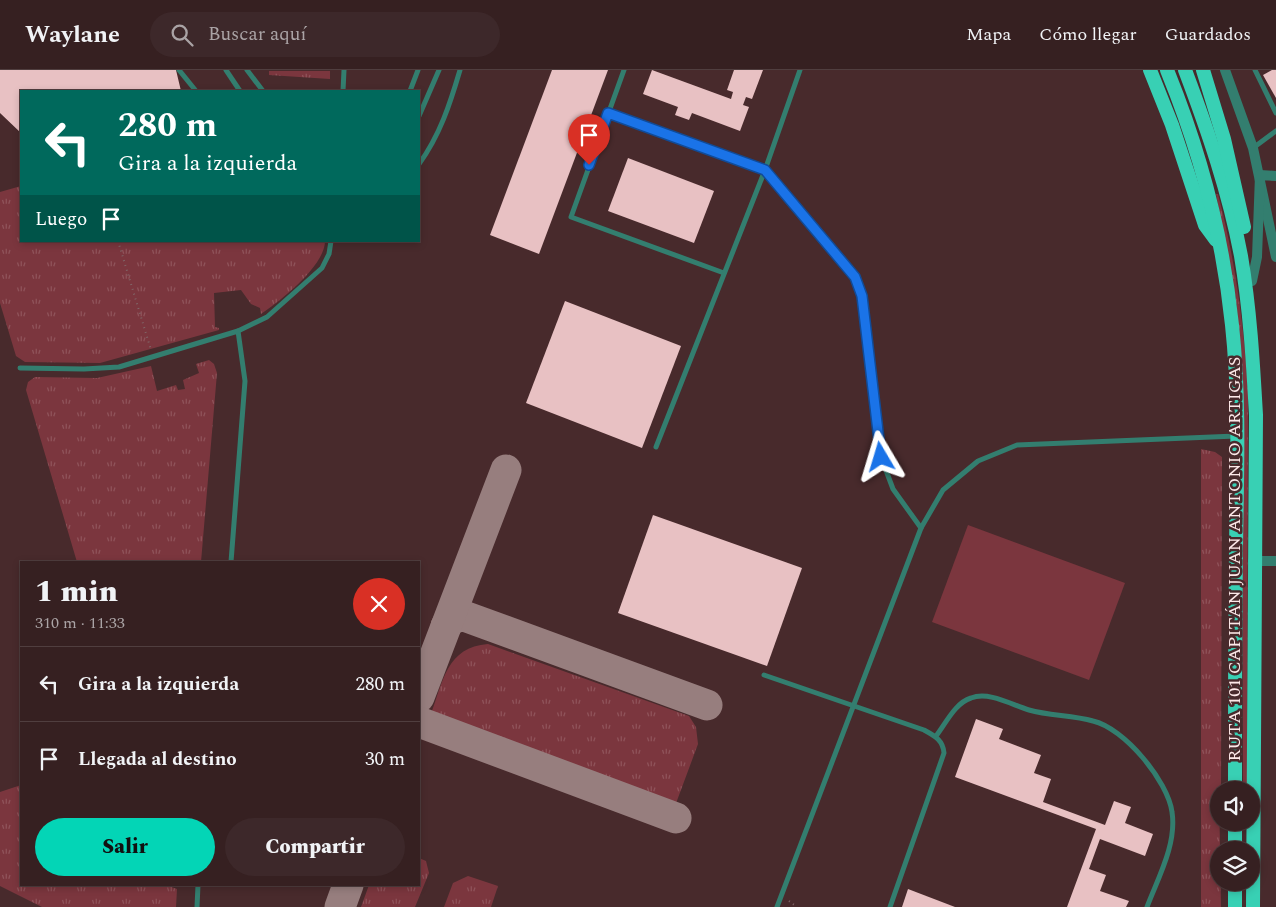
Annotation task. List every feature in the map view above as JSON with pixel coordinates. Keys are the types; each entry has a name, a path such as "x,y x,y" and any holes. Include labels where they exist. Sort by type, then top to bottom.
{"highway":[{"path":"1150,70 1205,225 1218,242"},
{"name":"RUTA 101 CAPITÁN JUAN ANTONIO ARTIGAS","path":"1167,70 1193,138 1218,242 1232,324 1236,436 1235,781"},
{"name":"RUTA 101 CAPITÁN JUAN ANTONIO ARTIGAS","path":"1185,70 1209,135 1225,188 1241,257 1253,352 1256,415 1253,907"},
{"path":"1203,70 1214,101 1243,220 1252,281 1248,307"},
{"path":"1235,891 1235,907"}],"street":[{"path":"1225,70 1253,148 1276,257"},
{"path":"1252,281 1257,257 1260,175"},
{"path":"1260,175 1276,176"},
{"path":"1254,561 1276,561"}],"lane":[{"path":"179,70 195,90"},
{"path":"226,70 239,90"},
{"path":"247,70 262,90"},
{"path":"343,90 344,70"},
{"path":"410,90 418,70"},
{"path":"420,114 439,70"},
{"path":"420,163 434,144 448,110 460,70"},
{"path":"624,70 571,218 724,273"},
{"path":"656,447 765,170 800,70"},
{"path":"1255,70 1276,113"},
{"path":"608,113 765,170 855,277 862,296 881,457 893,489 921,528"},
{"path":"1253,148 1276,131"},
{"path":"20,368 110,367 153,357 238,331 267,317 322,268 329,254 331,242"},
{"path":"231,561 245,381 238,331"},
{"path":"777,907 921,528 943,490 978,461 1017,445 1236,436"},
{"path":"764,675 924,730 936,736 944,746 944,754 890,907"},
{"path":"936,736 961,702 972,697 986,696 1038,712 1095,721 1123,736 1168,794 1172,813 1171,841 1148,907"},
{"path":"196,907 198,886"}],"path":[{"path":"118,242 153,357"}],"green space":[{"path":"269,71 330,71 330,79 269,75"},
{"path":"20,186 20,242 325,242 323,251 310,272 290,292 261,314 260,308 251,304 241,290 214,293 215,327 219,328 219,330 100,363 25,362 16,356 0,303 0,192"},
{"path":"1216,194 1218,194 1224,218 1234,267 1244,341 1248,391 1247,781 1243,781 1242,362 1236,300"},
{"path":"209,360 214,364 217,373 201,561 77,561 26,390 28,382 35,377 97,378 151,366 157,391 176,385 178,390 185,389 183,380 199,373 196,364"},
{"path":"1201,449 1215,452 1222,457 1221,781 1210,781 1210,831 1220,831 1220,841 1210,841 1210,891 1221,891 1221,907 1201,907"},
{"path":"968,525 1125,583 1089,680 932,622"},
{"path":"488,644 689,716 696,727 698,744 675,806 431,714 443,678 455,659 463,652 474,647"},
{"path":"20,785 20,886 169,886 177,889 176,907 42,907 0,886 0,792"},
{"path":"420,858 426,861 429,873 415,907 361,907 369,886 420,886"},
{"path":"468,876 498,886 491,907 444,907 453,883"}],"building":[{"path":"0,70 176,70 181,90 20,90 20,132 0,113"},
{"path":"552,70 608,70 539,254 490,235"},
{"path":"652,70 731,99 733,92 727,90 734,70 763,70 752,99 746,97 743,105 749,107 740,131 692,113 689,120 675,115 678,107 643,94"},
{"path":"1276,70 1276,98 1263,75"},
{"path":"628,158 714,191 694,243 608,211"},
{"path":"565,301 681,346 642,448 526,403"},
{"path":"653,515 802,568 767,666 618,613"},
{"path":"976,719 1003,729 999,739 1041,755 1034,773 1051,779 1043,802 1105,825 1114,801 1131,807 1125,823 1153,834 1145,856 1100,839 1089,869 1106,875 1100,891 1129,901 1126,907 1067,907 1096,829 955,777"},
{"path":"908,889 955,907 902,907"}],"taxiway":[{"path":"420,694 506,470"},
{"path":"446,626 452,618 464,616 707,705"},
{"path":"420,722 676,818"},
{"path":"340,907 348,886"}],"route":[{"path":"589,165 608,113 765,170 855,277 862,296 881,457"}]}
